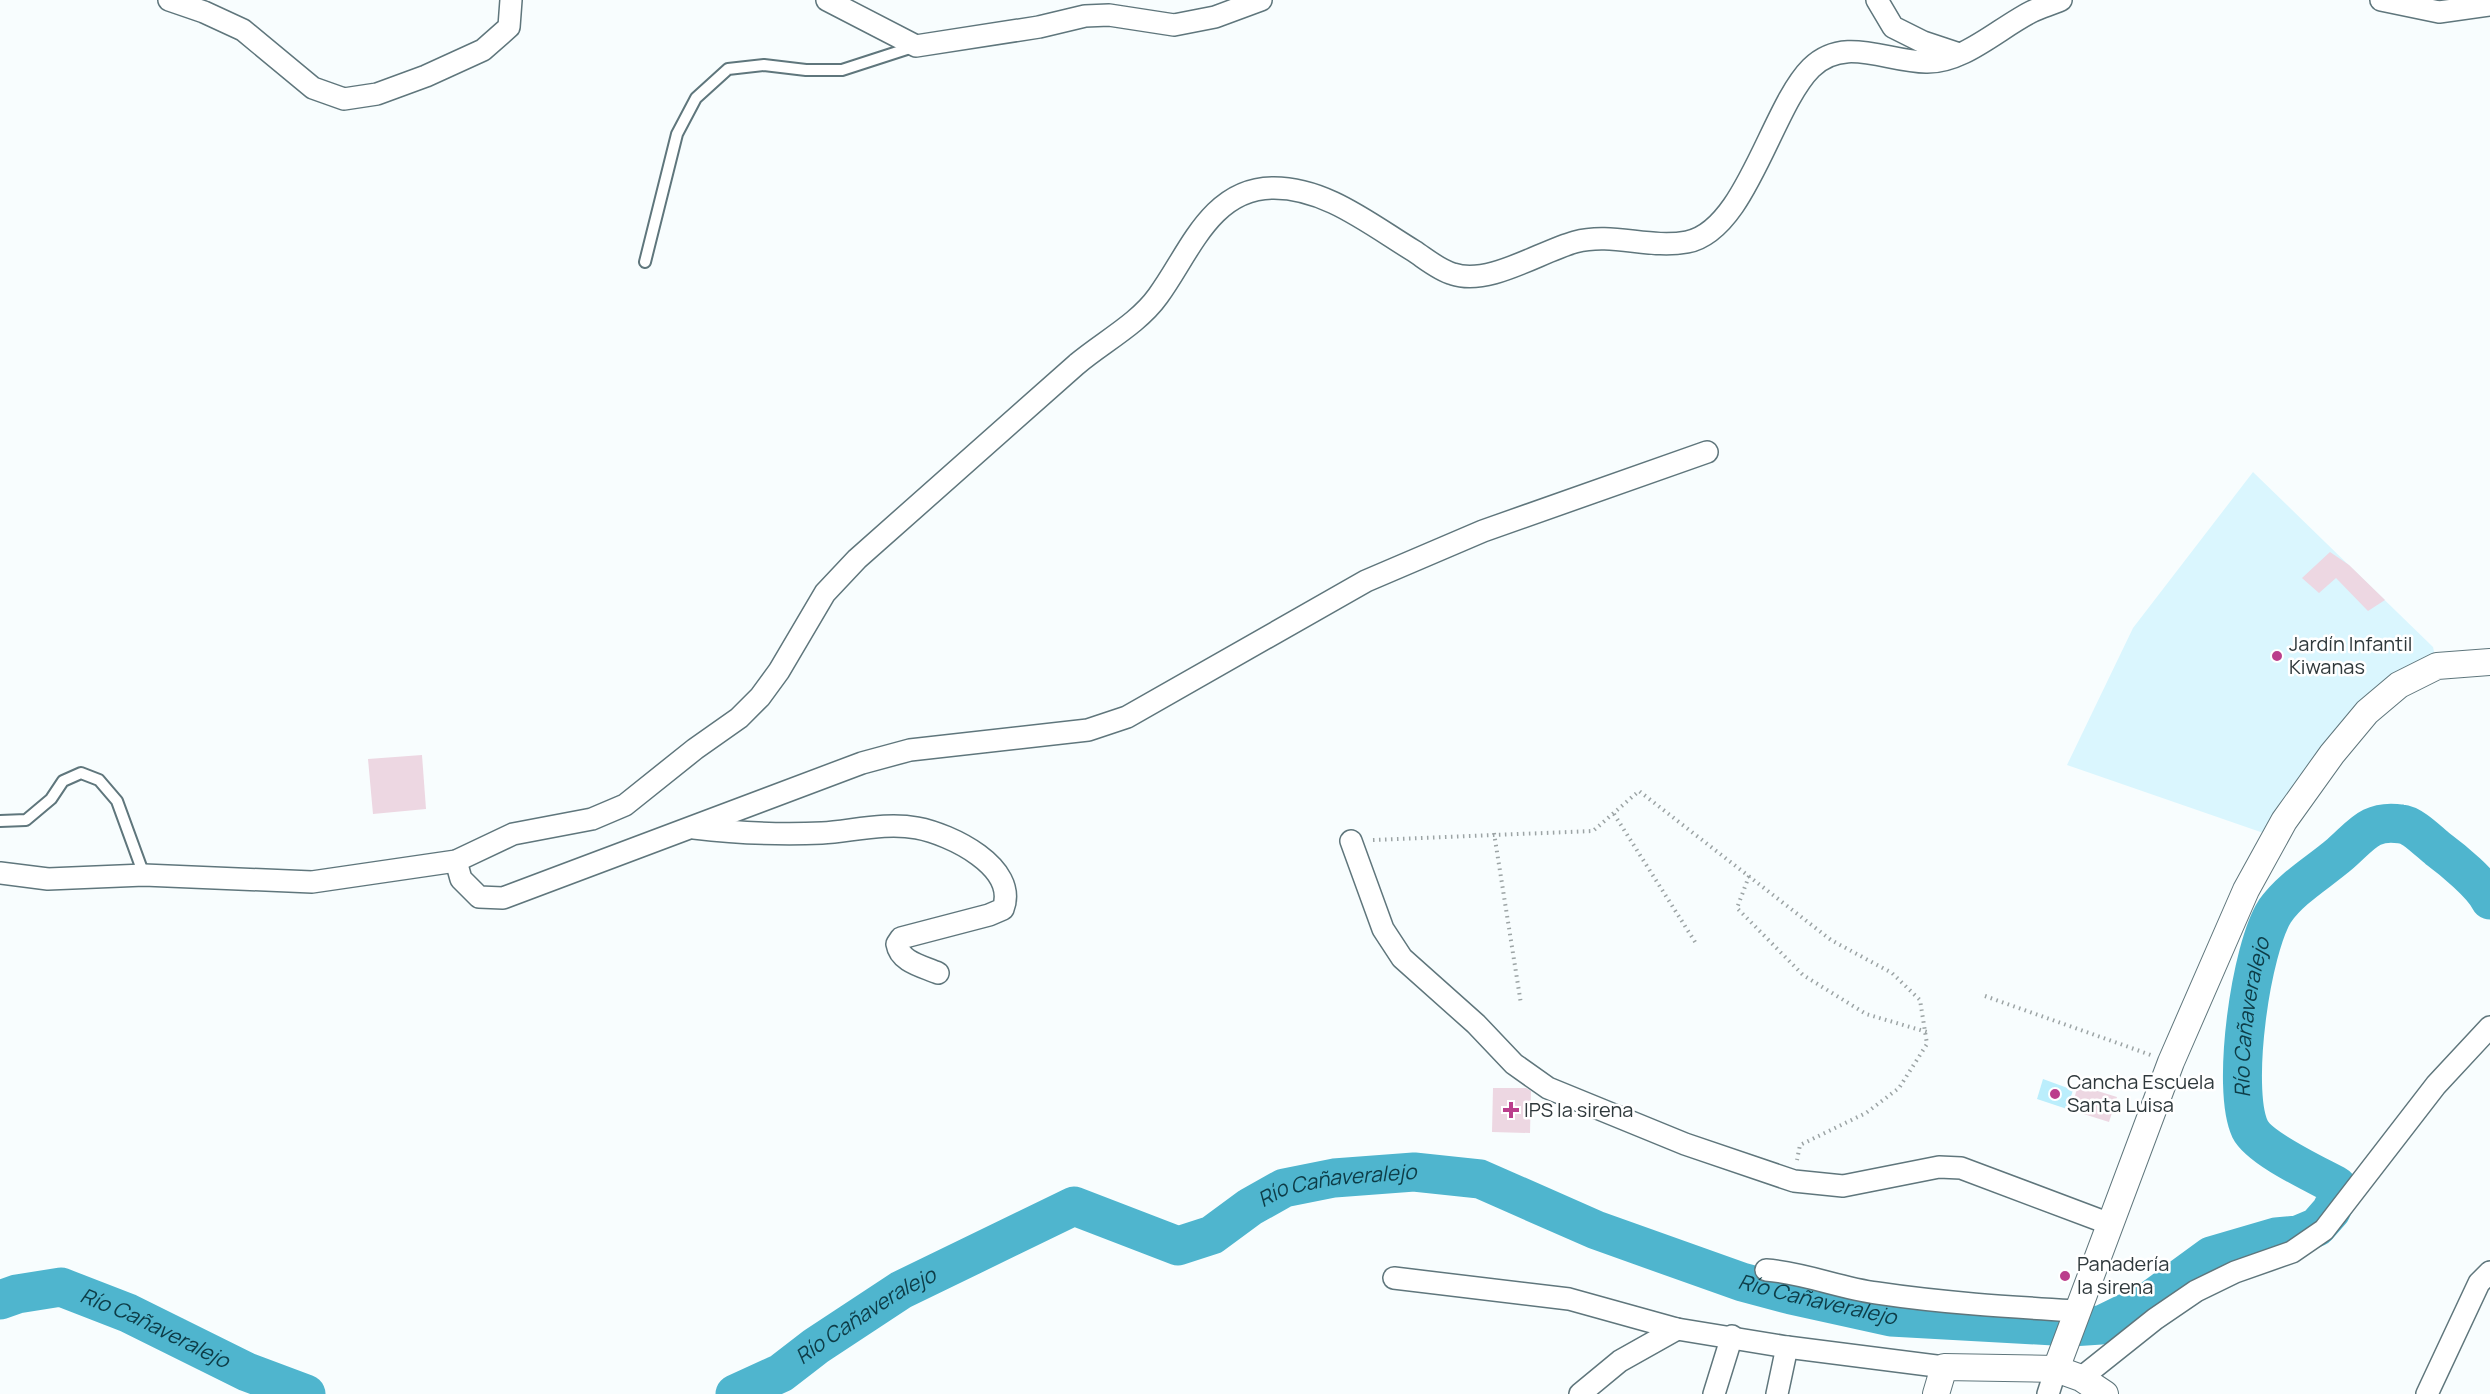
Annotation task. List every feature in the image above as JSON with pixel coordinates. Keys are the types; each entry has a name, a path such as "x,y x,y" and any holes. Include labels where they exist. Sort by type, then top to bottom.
{"street":[{"path":"169,0 204,12 243,30 314,88 345,99 377,94 483,50 508,27 511,0"},
{"path":"827,0 916,46 1039,27 1085,16 1109,15 1174,25 1215,17 1261,0"},
{"path":"1877,0 1893,27 1923,42 1959,54"},
{"path":"0,873 48,879 144,875 312,882 456,861 513,834 592,819 625,805 695,749 739,718 779,671 825,593 857,559 1081,361 1155,300 1218,207 1242,193 1267,188 1296,188 1337,204 1452,274 1476,277 1580,241 1614,238 1657,244 1690,242 1716,226 1736,202 1811,68 1832,54 1860,50 1901,60 1929,63 1959,54 2034,11 2061,0"},
{"path":"2382,0 2439,12 2490,5"},
{"path":"456,861 461,879 479,897 503,898 540,882 862,763 910,750 1088,730 1126,717 1366,581 1483,531 1707,452"},
{"path":"2048,1394 2171,1062 2247,890 2284,821 2332,754 2367,712 2399,685 2437,666 2490,662"},
{"path":"691,828 777,834 916,827 946,836 970,848 991,867 1003,882 1007,897 1002,909 989,915 901,938 897,944 898,953 905,959 938,973"},
{"path":"1351,841 1383,929 1402,958 1476,1024 1514,1064 1548,1088 1685,1144 1794,1181 1843,1186 1939,1167 1961,1168 2110,1224"},
{"path":"2081,1377 2155,1319 2196,1291 2235,1272 2292,1252 2324,1230 2436,1085 2490,1027"},
{"path":"1766,1270 1795,1272 1875,1293 1984,1305 2079,1306"},
{"path":"2427,1394 2479,1283 2490,1272"},
{"path":"1394,1278 1569,1299 1677,1329 1732,1336 1788,1347 1944,1367 2060,1359 2105,1394"},
{"path":"1580,1394 1620,1361 1677,1329"},
{"path":"1714,1394 1732,1336"},
{"path":"1777,1394 1788,1347"},
{"path":"1936,1394 1944,1367"}],"lane":[{"path":"645,262 676,134 696,98 728,69 764,65 806,70 842,70 916,46"},
{"path":"0,821 26,820 51,799 63,781 81,773 99,780 117,801 144,875"}],"path":[{"path":"1351,841 1494,833 1593,831 1639,791 1831,940 1892,974 1920,1000 1927,1032 1927,1044 1899,1088 1866,1113 1800,1145"},
{"path":"1614,814 1697,945"},
{"path":"1494,833 1521,1004"},
{"path":"1749,876 1737,908 1803,975 1866,1014 1927,1032"},
{"path":"1985,996 2171,1062"}],"shaded area":[{"name":"Jardín Infantil Kiwanas","path":"2253,472 2433,647 2437,666 2399,685 2275,837 2067,765 2133,628"},
{"name":"Cancha Escuela Santa Luisa","path":"2043,1079 2073,1090 2067,1109 2037,1099"}],"building":[{"path":"2330,552 2349,565 2385,600 2368,611 2336,578 2319,593 2302,578"},
{"path":"422,755 426,809 373,814 368,759"},
{"path":"2078,1085 2117,1097 2109,1122 2071,1110"},
{"name":"IPS la sirena","path":"1493,1088 1526,1088 1531,1091 1530,1133 1492,1132"}],"waterway":[{"name":"Río Cañaveralejo","path":"735,1394 781,1373 816,1346 901,1290 1074,1206 1178,1246 1212,1235 1250,1207 1284,1188 1334,1178 1414,1172 1480,1179 1596,1230 1742,1282 1791,1295 1891,1317 2071,1327 2101,1325 2148,1302 2211,1256 2276,1237 2298,1235 2317,1227 2331,1211 2339,1194 2337,1186 2290,1161 2256,1137 2250,1129 2245,1109 2243,1052 2246,1018 2258,955 2266,929 2282,903 2360,835 2381,824 2390,823 2406,825 2421,834 2467,873 2490,900"},
{"name":"Río Cañaveralejo","path":"0,1300 17,1294 61,1287 128,1313 247,1372 306,1394"}],"place":[{"name":"Jardín Infantil Kiwanas","path":"2277,656"},
{"name":"Cancha Escuela Santa Luisa","path":"2055,1094"},
{"name":"IPS la sirena","path":"1511,1110"},
{"name":"Panadería la sirena","path":"2065,1276"}]}
